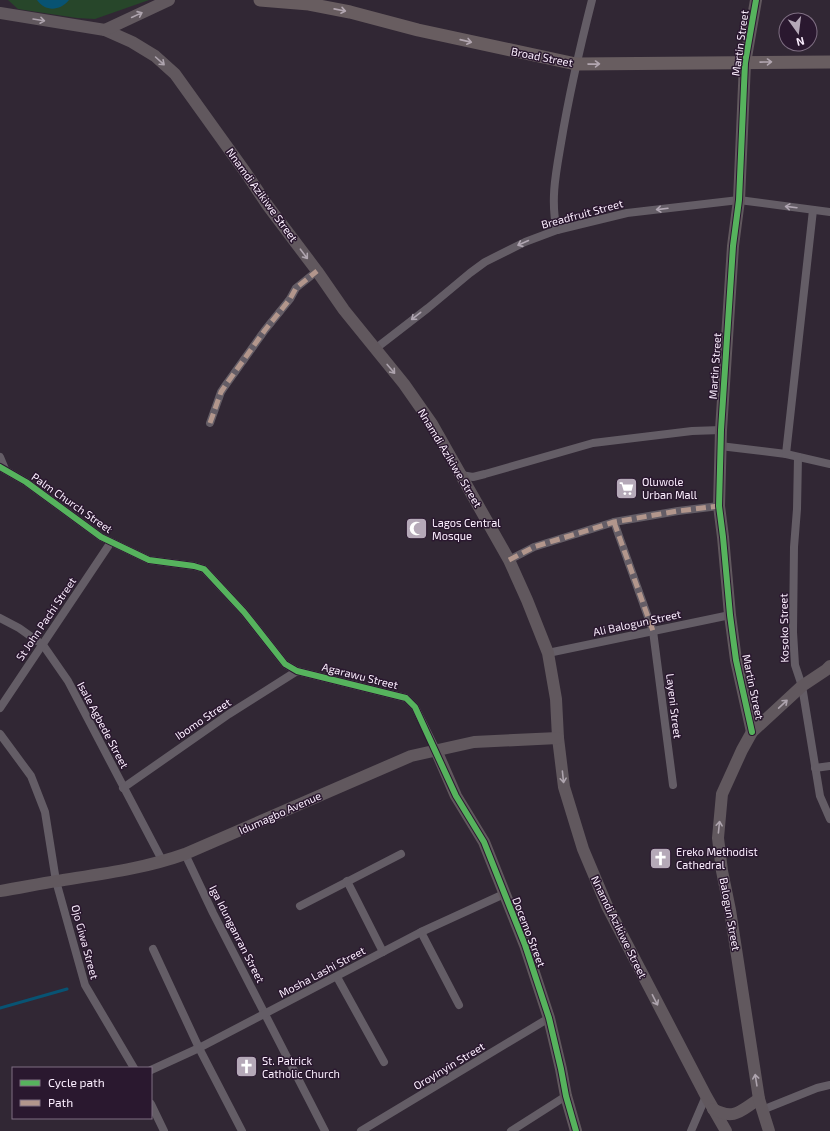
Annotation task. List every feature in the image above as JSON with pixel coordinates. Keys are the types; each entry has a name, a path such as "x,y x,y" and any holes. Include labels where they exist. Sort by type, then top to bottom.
{"main road":[{"path":"104,30 169,0"},
{"name":"Broad Street","path":"260,0 309,2 418,30 576,64 830,62"},
{"name":"Martin Street","path":"752,732 736,660 719,506 720,446 733,246 739,200 745,63 756,0"},
{"name":"Nnamdi Azikiwe Street","path":"0,13 104,30 132,42 155,56 175,74 268,206 317,271 344,310 404,384 432,424 509,560 548,653 556,699 558,738 564,787 583,849 607,906 706,1096 726,1131"},
{"name":"Balogun Street","path":"769,1131 760,1104 734,933 722,871 718,838 722,794 752,732 802,686 829,669"},
{"name":"Idumagbo Avenue","path":"0,892 56,881 118,872 163,862 185,854 410,756 474,742 558,738"},
{"name":"Docemo Street","path":"436,750 456,796 484,842 525,945 549,1018 566,1096 576,1131"},
{"path":"713,1109 724,1114 735,1114 760,1104"}],"street":[{"path":"557,230 554,216 555,180 564,123 576,64 592,0"},
{"name":"Breadfruit Street","path":"375,349 428,308 470,272 485,262 525,242 557,230 627,213 739,200 830,212"},
{"path":"786,454 813,210"},
{"path":"210,423 221,392 225,386 265,330 290,299 296,288 317,271"},
{"path":"461,475 473,477 593,443 692,431 721,430"},
{"path":"720,446 786,454 830,464"},
{"path":"0,457 2,468"},
{"name":"Kosoko Street","path":"798,457 798,510 794,547 795,665 802,686 820,796 830,819"},
{"name":"Palm Church Street","path":"2,468 26,482 101,537 149,560 194,566 204,569 244,612 286,664 297,671"},
{"path":"509,560 534,547 614,522 678,511 719,506"},
{"name":"Layeni Street","path":"614,522 653,631 673,785"},
{"name":"St John Pachi Street","path":"0,708 111,542"},
{"name":"Ali Balogun Street","path":"548,653 730,615"},
{"name":"Isale Agbede Street","path":"0,618 19,628 43,645 68,681 163,862"},
{"name":"Agarawu Street","path":"297,671 406,698 415,707 436,750"},
{"name":"Ibomo Street","path":"123,788 229,714 297,671"},
{"name":"Ojo Giwa Street","path":"0,734 31,776 45,812 56,881 85,985 133,1067"},
{"path":"815,768 830,766"},
{"name":"Iga Idunganran Street","path":"185,854 213,913 325,1131"},
{"path":"300,906 401,854"},
{"path":"347,881 383,952"},
{"name":"Mosha Lashi Street","path":"152,1070 199,1048 266,1014 422,932 504,894"},
{"path":"422,932 459,1005"},
{"path":"153,949 199,1048 242,1131"},
{"path":"337,977 384,1062"},
{"name":"Oroyinyin Street","path":"361,1131 549,1018"},
{"path":"760,1104 830,1085"},
{"path":"511,1131 566,1096"},
{"path":"691,1131 706,1096"},
{"path":"152,1106 164,1131"}],"green space":[{"path":"8,0 149,0 95,19 77,18 18,9"}],"water":[{"path":"37,0 69,0 65,4 53,9 44,7"}],"waterway":[{"path":"0,1008 67,989"}],"marked path":[{"path":"210,423 221,392 225,386 265,330 290,299 296,288 317,271"},
{"path":"509,560 534,547 614,522 678,511 719,506"},
{"path":"614,522 653,631"}],"cycle path":[{"path":"752,732 736,660 719,506 721,430 733,246 739,200 745,63 756,0"},
{"path":"0,467 26,482 101,537 149,560 194,566 204,569 244,612 285,664 297,671 406,698 415,707 456,796 484,842 525,945 549,1018 566,1096 576,1131"}],"place":[{"name":"Oluwole Urban Mall","path":"627,488"},
{"name":"Lagos Central Mosque","path":"416,529"},
{"name":"Ereko Methodist Cathedral","path":"661,858"},
{"name":"St. Patrick Catholic Church","path":"246,1067"}]}
